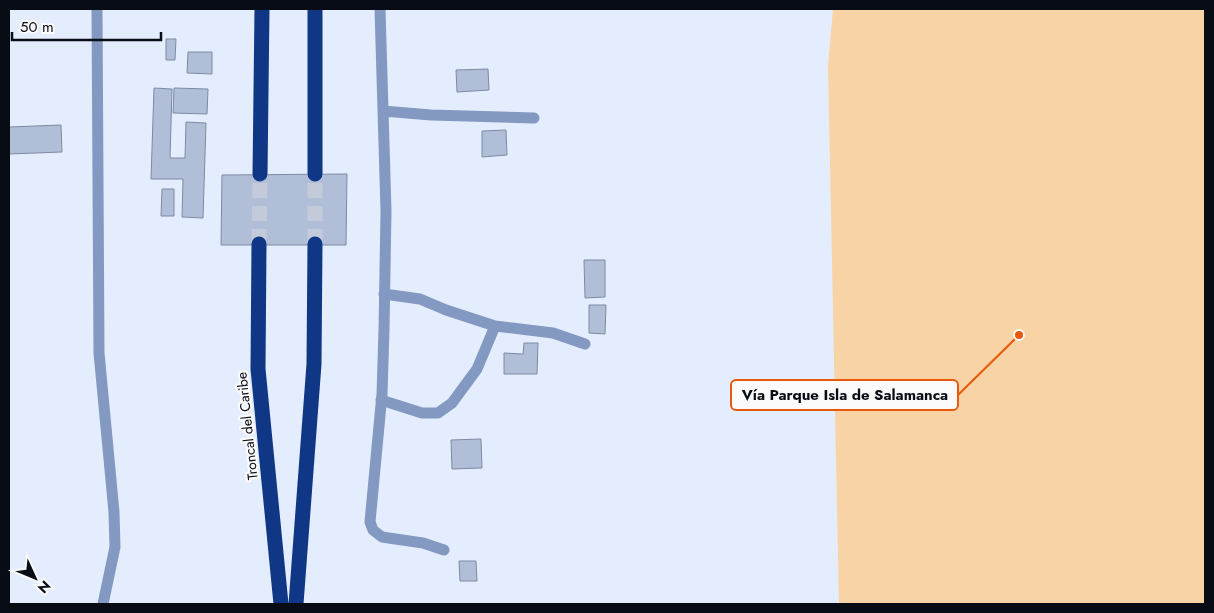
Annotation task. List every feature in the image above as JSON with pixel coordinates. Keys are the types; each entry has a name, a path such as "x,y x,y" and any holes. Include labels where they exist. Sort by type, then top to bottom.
{"highway":[{"path":"260,174 262,9"},
{"path":"315,9 315,174"},
{"name":"Troncal del Caribe","path":"259,244 258,369 282,604"},
{"path":"296,604 314,364 314,244"}],"lane":[{"path":"97,9 99,353 114,512 115,548 102,604"},
{"path":"380,9 386,211 381,400 370,511 371,527 382,537 423,544 444,550"},
{"path":"384,111 431,115 534,118"},
{"path":"384,294 420,299 446,310 495,326 553,333 585,344"},
{"path":"381,400 422,413 438,413 452,403 477,369 495,326"}],"shaded area":[{"path":"833,9 1205,9 1205,604 839,604 828,66"}],"building":[{"path":"166,39 176,39 175,60 166,60"},
{"path":"188,52 212,52 212,74 187,73"},
{"path":"488,69 489,90 457,92 456,70"},
{"path":"154,88 172,89 170,158 185,158 186,122 206,123 203,218 182,217 183,179 151,179"},
{"path":"174,88 208,89 207,114 173,113"},
{"path":"61,125 62,152 9,154 9,127"},
{"path":"506,130 507,155 482,157 482,131"},
{"path":"347,174 346,245 221,245 222,175"},
{"path":"162,189 174,189 174,216 161,216"},
{"path":"584,260 605,260 605,297 585,298"},
{"path":"589,305 606,305 605,334 589,333"},
{"path":"524,343 538,343 537,374 504,374 504,353 523,354"},
{"path":"481,439 482,468 452,469 451,440"},
{"path":"459,561 476,561 477,581 460,581"}],"tunnel":[{"path":"259,244 260,174"},
{"path":"315,174 315,244"}],"place":[{"name":"Vía Parque Isla de Salamanca","path":"1019,335"}]}
